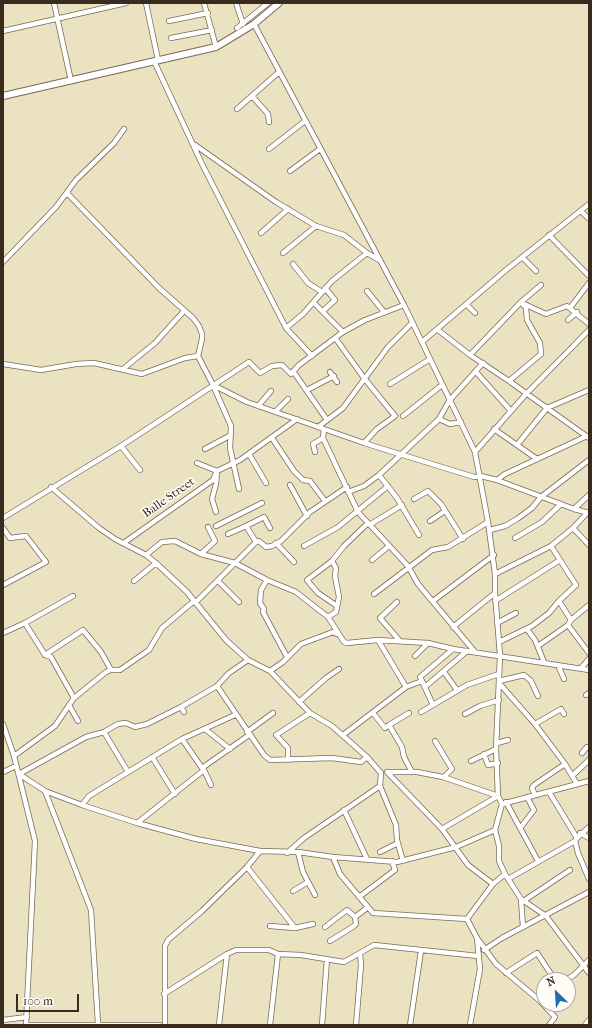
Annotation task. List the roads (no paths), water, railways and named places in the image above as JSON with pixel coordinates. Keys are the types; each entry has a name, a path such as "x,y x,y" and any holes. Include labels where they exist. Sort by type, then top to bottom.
{"street":[{"path":"54,3 71,81"},
{"path":"3,31 126,3"},
{"path":"146,3 156,60 194,144 226,212 286,328 312,356"},
{"path":"204,3 208,13 216,47"},
{"path":"236,3 242,23 246,29"},
{"path":"237,28 242,23 270,5 279,3"},
{"path":"3,96 156,60 196,53 216,47 254,24 270,5"},
{"path":"169,21 208,13"},
{"path":"254,24 404,305 449,401 475,452 481,476 482,493 494,555 495,601 500,655 496,749 498,762 498,796"},
{"path":"171,38 212,30"},
{"path":"237,109 279,72"},
{"path":"252,96 268,114 269,122"},
{"path":"269,149 305,121"},
{"path":"3,262 67,192 76,180 114,143 124,128"},
{"path":"194,144 231,172 288,209 316,226 344,235 367,253 380,260"},
{"path":"290,171 320,149"},
{"path":"67,192 159,288 193,318 202,334 200,353 198,356"},
{"path":"422,342 438,330 522,257 589,204"},
{"path":"261,233 288,209"},
{"path":"581,210 589,219"},
{"path":"283,253 316,226"},
{"path":"549,235 589,276"},
{"path":"286,328 314,303 323,290 367,253"},
{"path":"522,257 536,271"},
{"path":"293,264 308,283 323,290 335,300 323,311"},
{"path":"570,308 589,283"},
{"path":"470,355 485,337 541,285"},
{"path":"367,291 384,312"},
{"path":"521,302 546,314 565,305 577,312 589,324"},
{"path":"509,381 541,354 540,343 527,320 526,308 521,302"},
{"path":"314,303 343,332"},
{"path":"3,518 51,487 120,446 249,362 260,373 272,366 282,366 290,374 343,332 384,312 404,305"},
{"path":"467,305 474,313"},
{"path":"124,369 155,343 184,311"},
{"path":"568,320 577,312"},
{"path":"318,427 343,408 388,347 412,323"},
{"path":"438,330 470,355 588,436"},
{"path":"475,452 494,428 589,330"},
{"path":"336,339 364,378 395,416 377,429 364,443"},
{"path":"3,364 41,370 76,364 94,363 142,374 185,358 198,356"},
{"path":"198,356 213,385 231,426 230,448 239,489"},
{"path":"390,384 430,359"},
{"path":"14,756 55,726 74,698 111,670 120,670 149,650 162,628 218,581 256,542 260,541 266,547 276,543 325,501 348,490 364,486 379,475 439,419 449,401 483,364"},
{"path":"293,371 327,420"},
{"path":"330,372 337,382"},
{"path":"476,372 511,410"},
{"path":"307,390 334,376"},
{"path":"213,385 258,406 364,443 474,477 481,476 498,480 588,513 573,528 551,546 495,574"},
{"path":"403,416 442,385"},
{"path":"517,445 547,408 589,390"},
{"path":"258,406 271,391"},
{"path":"275,412 288,399"},
{"path":"197,463 219,470 249,454 297,419"},
{"path":"439,419 450,424 461,422"},
{"path":"494,428 537,459"},
{"path":"324,429 324,438 358,512 408,566 418,584 475,652"},
{"path":"205,449 231,435"},
{"path":"498,480 505,474 588,436"},
{"path":"272,438 294,471 303,480 310,481 325,501"},
{"path":"315,452 313,444 324,438"},
{"path":"120,446 140,470"},
{"path":"249,454 266,483"},
{"path":"490,530 506,526 517,519 532,508 541,497 589,460"},
{"path":"216,512 212,499 219,470"},
{"name":"Balle Street","path":"125,542 213,480 219,470"},
{"path":"379,475 402,505 419,536"},
{"path":"290,485 307,516"},
{"path":"304,546 329,532 358,512 388,486"},
{"path":"51,487 99,528 115,539 125,542 146,554 194,602 226,640 248,660 270,671 310,713 332,726 367,757 381,772 412,772 444,777 498,796 521,827 538,861"},
{"path":"414,499 428,491 445,511 464,539"},
{"path":"574,509 589,495"},
{"path":"216,526 262,503"},
{"path":"515,538 542,522 561,504"},
{"path":"337,606 318,593 307,580 332,561 344,546 369,523 402,505"},
{"path":"430,521 445,511"},
{"path":"228,534 264,517 270,528"},
{"path":"374,594 408,566 432,550 448,548 488,522"},
{"path":"246,526 256,542"},
{"path":"202,554 215,541 208,527"},
{"path":"3,528 10,538 26,536 46,562 3,585"},
{"path":"573,528 589,544"},
{"path":"146,554 162,542 175,541 202,554 235,564 296,592 328,617 338,635"},
{"path":"276,543 294,562"},
{"path":"372,560 389,546"},
{"path":"499,642 527,629 549,613 558,601 576,585 551,546"},
{"path":"433,601 494,555"},
{"path":"495,601 560,560"},
{"path":"328,617 336,612 338,597 335,576 336,568 332,561"},
{"path":"134,581 156,563"},
{"path":"267,580 261,590 260,603 264,609 263,612 288,657"},
{"path":"218,581 239,602"},
{"path":"453,626 495,592"},
{"path":"3,633 25,623 73,596"},
{"path":"558,601 571,620"},
{"path":"397,602 380,618 399,640"},
{"path":"538,646 568,626 571,620 589,605"},
{"path":"497,623 516,612"},
{"path":"25,623 45,655 51,657 74,698"},
{"path":"568,626 587,646 589,653"},
{"path":"527,629 538,646 544,662"},
{"path":"45,655 83,630 101,652 111,670"},
{"path":"270,671 288,657 301,644 334,632 347,643 378,640 399,640 428,643 453,649 500,655 589,670"},
{"path":"378,640 406,687"},
{"path":"415,656 428,643"},
{"path":"433,705 420,677 453,649"},
{"path":"425,687 467,651"},
{"path":"581,668 589,659"},
{"path":"19,774 86,737 104,732 118,724 126,723 135,727 147,724 181,707 217,686 229,673 248,660"},
{"path":"558,665 564,678"},
{"path":"300,702 326,678 339,669"},
{"path":"444,672 457,690"},
{"path":"421,712 457,690 499,674"},
{"path":"499,682 524,675 531,681 538,696"},
{"path":"343,736 406,687 422,682"},
{"path":"499,682 535,724 578,784"},
{"path":"217,686 235,715 267,759 288,760 332,758 361,762 367,757"},
{"path":"466,714 480,706 499,700"},
{"path":"69,705 78,722"},
{"path":"181,707 184,712"},
{"path":"535,724 561,709 564,714"},
{"path":"137,823 175,794 203,769 230,749 272,713"},
{"path":"288,760 288,748 276,735 310,713"},
{"path":"373,713 385,728 409,713"},
{"path":"82,805 89,796 182,739 235,715"},
{"path":"3,724 19,774 35,841 26,1025 160,1025"},
{"path":"389,725 402,747 404,757 412,772"},
{"path":"205,729 230,749"},
{"path":"104,732 128,772"},
{"path":"182,739 203,769 211,784"},
{"path":"497,742 508,740"},
{"path":"435,741 452,769 444,777"},
{"path":"582,753 587,747 589,748"},
{"path":"471,761 496,749"},
{"path":"484,754 488,765 498,762"},
{"path":"152,757 175,794"},
{"path":"572,775 589,760"},
{"path":"535,795 532,788 534,785 565,764"},
{"path":"3,772 16,766"},
{"path":"381,772 380,786 396,825 398,843 403,861"},
{"path":"387,772 442,829 468,865 493,884"},
{"path":"19,774 45,791 137,823 210,842 260,851 287,853 298,852 333,858 367,859 392,862 403,861 456,847 495,830"},
{"path":"504,803 589,781"},
{"path":"287,853 304,838 380,786"},
{"path":"45,791 91,910 98,1024"},
{"path":"549,792 577,837 589,879"},
{"path":"442,829 498,796"},
{"path":"521,827 534,810 527,797"},
{"path":"504,803 495,830 499,846 499,861 504,874 523,900 546,916 564,937 589,974"},
{"path":"344,810 367,859"},
{"path":"508,880 577,837 589,827"},
{"path":"577,837 589,838"},
{"path":"380,852 398,843"},
{"path":"165,1025 164,946 168,940 202,911 247,867 260,851"},
{"path":"298,852 303,872 315,895"},
{"path":"333,858 340,874 367,908 373,913 467,918"},
{"path":"359,897 395,870 392,862"},
{"path":"247,867 295,928"},
{"path":"523,900 570,870"},
{"path":"467,918 493,884 504,874"},
{"path":"294,891 308,882"},
{"path":"484,950 523,927 589,892"},
{"path":"523,900 523,927"},
{"path":"355,917 367,908"},
{"path":"326,928 347,910 355,917 356,924 354,926 330,941"},
{"path":"467,918 484,950 506,973 536,994"},
{"path":"270,926 295,928 313,924"},
{"path":"470,1025 480,969 477,938"},
{"path":"164,994 227,954 236,950 269,950 278,954 301,955 344,962 374,945 478,956"},
{"path":"410,1025 421,951"},
{"path":"219,1025 227,954"},
{"path":"270,1025 278,954"},
{"path":"356,1025 361,965 360,954"},
{"path":"506,973 537,954 549,972"},
{"path":"322,1025 327,960"},
{"path":"576,974 589,960"},
{"path":"549,1025 555,1017 552,1012"},
{"path":"3,1020 27,1017"},
{"path":"585,1025 589,1020"}]}
